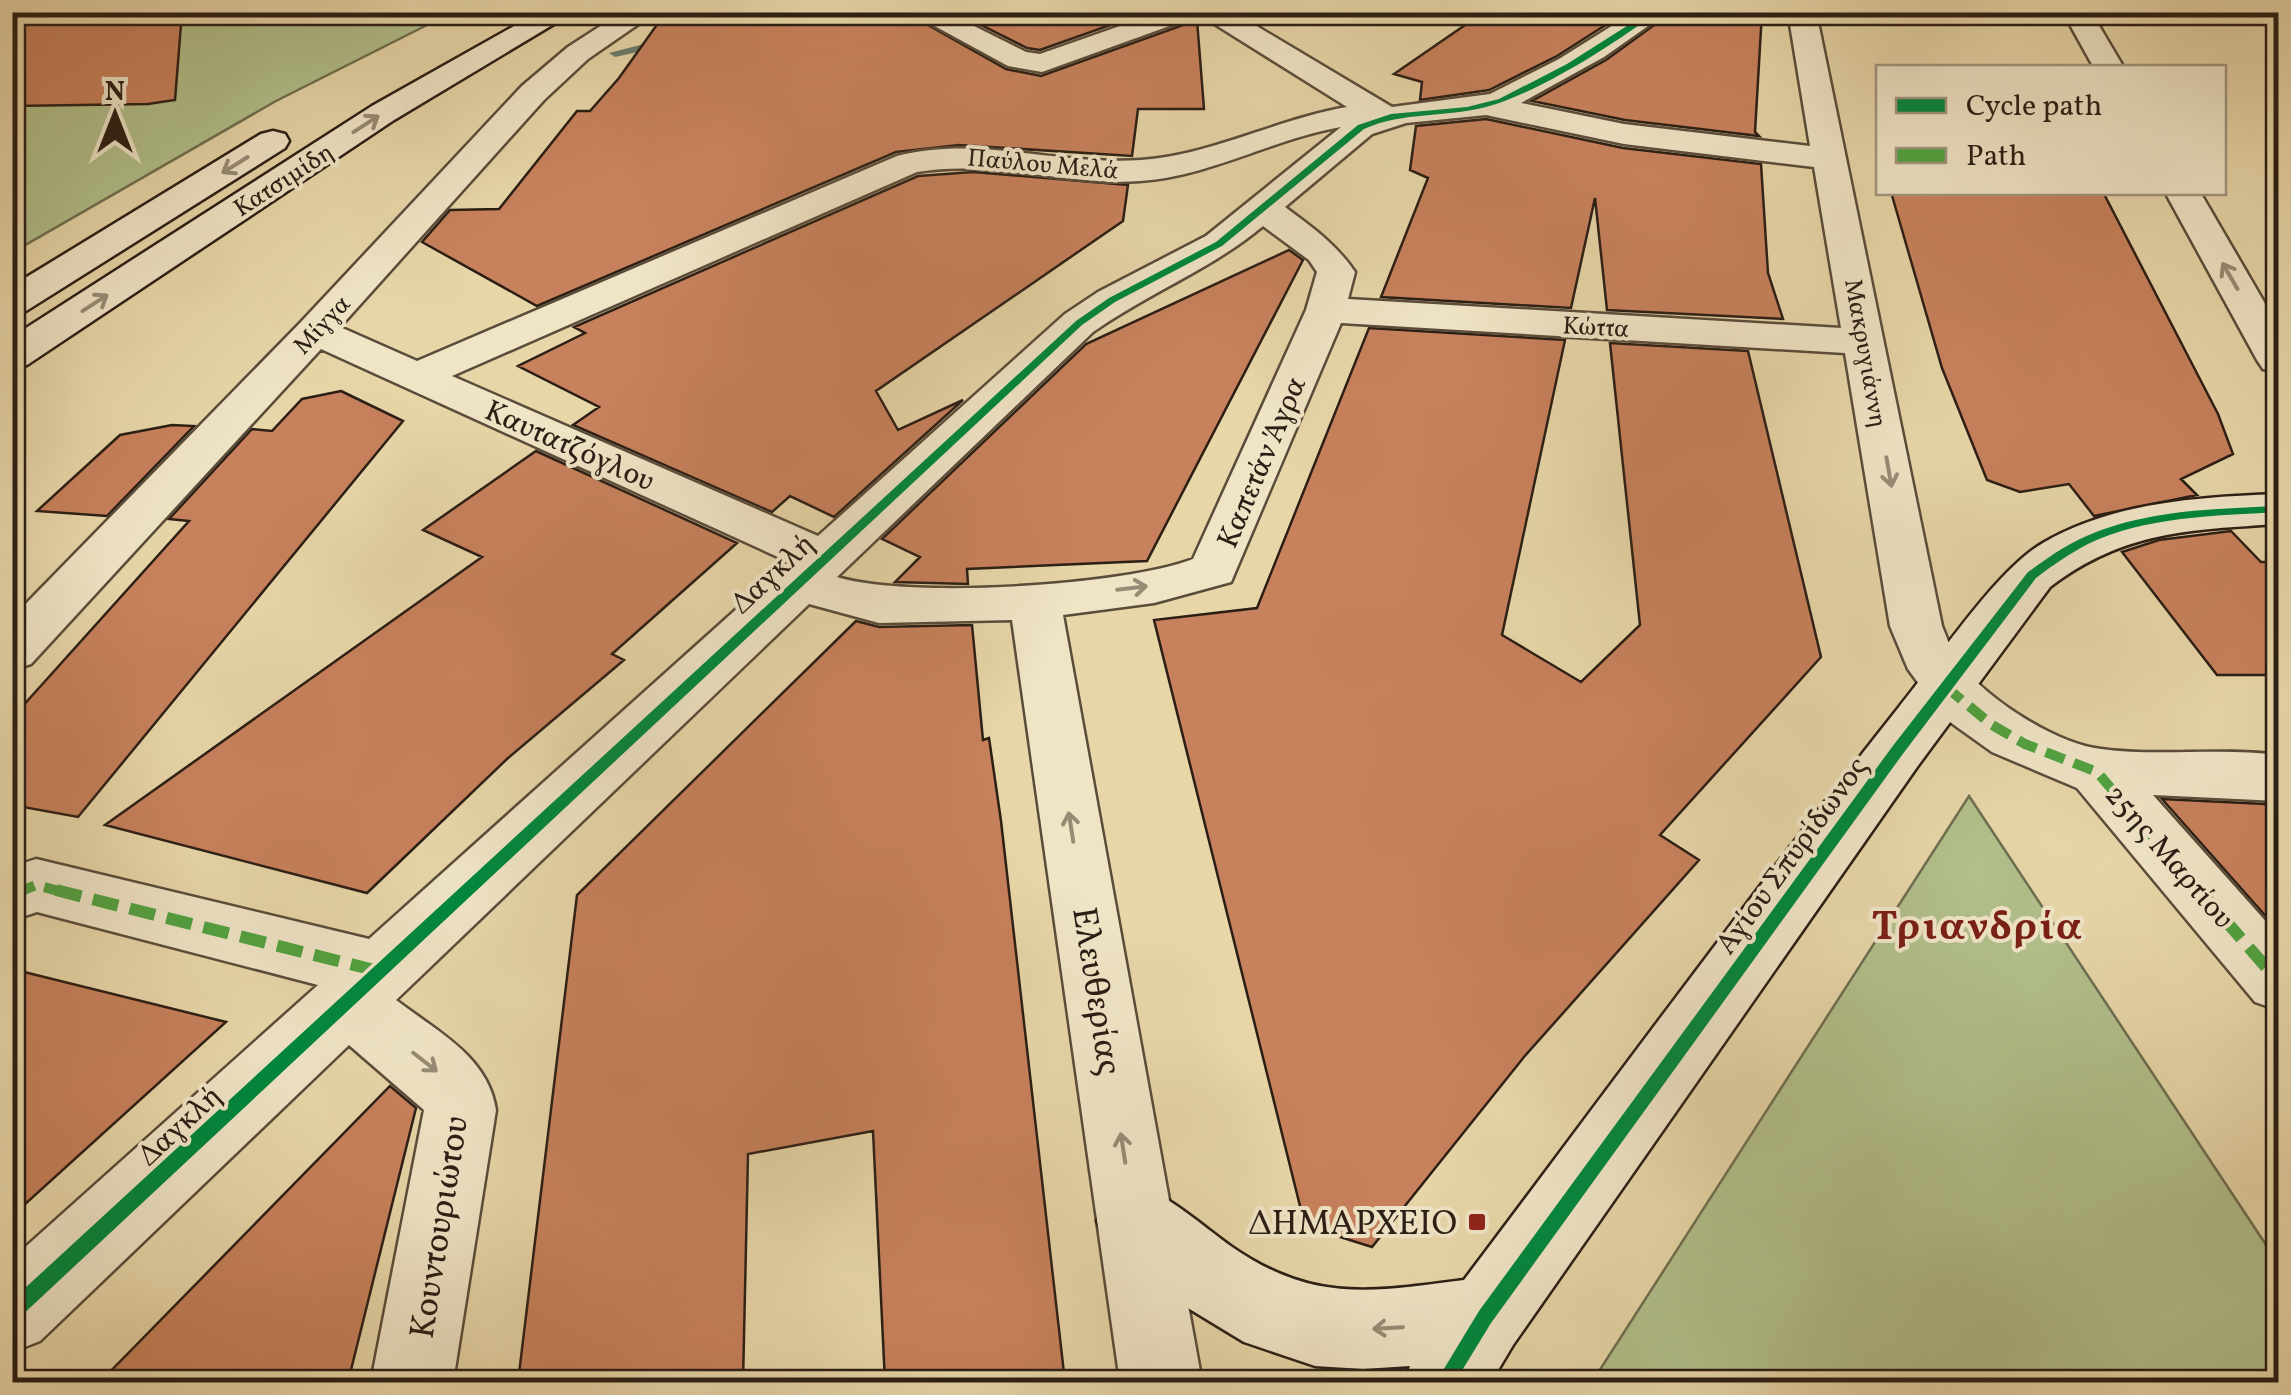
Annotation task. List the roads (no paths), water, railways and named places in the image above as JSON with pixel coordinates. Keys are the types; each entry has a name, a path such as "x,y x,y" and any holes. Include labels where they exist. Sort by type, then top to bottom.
{"street":[{"path":"358,90 502,12"},
{"name":"Κατσιμίδη","path":"12,356 383,113 560,12"},
{"name":"Μίγγα","path":"12,651 316,331 532,94 578,52 642,12"},
{"path":"923,12 1019,60 1042,62 1188,12"},
{"path":"1212,12 1385,116"},
{"name":"Δαγκλή","path":"12,1313 1079,323 1112,300 1206,254 1346,138 1385,116 1484,106 1525,89 1654,12"},
{"name":"Μακρυγιάννη","path":"1802,12 1916,626 1927,660 1946,687"},
{"path":"2078,12 2107,65"},
{"path":"1484,106 1624,134 1832,159"},
{"name":"Παύλου Μελά","path":"417,376 909,163 968,156 1114,170 1167,168 1306,124 1349,116 1385,116"},
{"name":"Κατσιμίδη","path":"12,302 294,128"},
{"path":"2184,195 2278,360"},
{"name":"Καπετάν Άγρα","path":"811,570 878,605 1035,600 1186,582 1214,570 1326,310 1336,272 1311,243 1264,209"},
{"name":"Κώττα","path":"1326,310 1865,342"},
{"name":"Καυτατζόγλου","path":"316,331 417,376 811,570"},
{"name":"Αγίου Σπυρίδωνος","path":"1445,1382 1484,1317 2032,575 2071,546 2106,531 2147,520 2278,508"},
{"name":"Ελευθερίας","path":"1035,600 1162,1382"},
{"name":"25ης Μαρτίου","path":"1946,687 1992,725 2025,744 2097,772 2278,981"},
{"path":"2097,772 2249,774 2278,778"},
{"path":"12,894 36,884 365,987"},
{"name":"Κουντουριώτου","path":"365,987 458,1093 460,1110 412,1382"},
{"path":"1135,1221 1213,1280 1291,1320 1382,1330 1484,1317"}],"waterway":[{"path":"615,53 671,41"}],"place":[{"name":"ΔΗΜΑΡΧΕΙΟ","path":"1477,1222"}],"district":[{"name":"Τριανδρία","path":"1978,925"}]}
